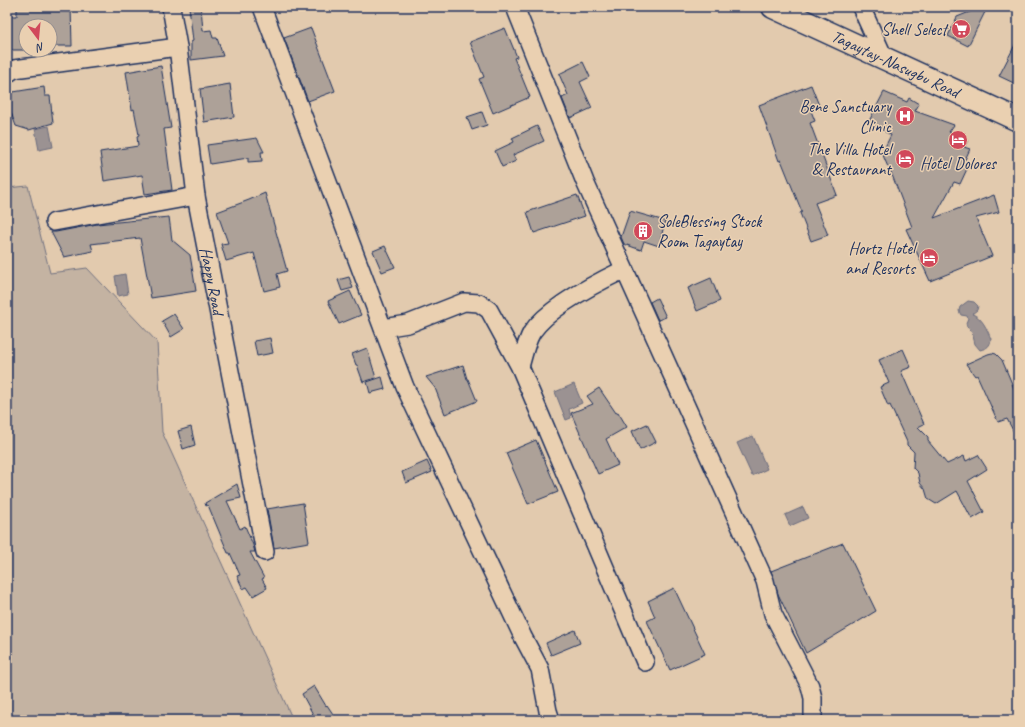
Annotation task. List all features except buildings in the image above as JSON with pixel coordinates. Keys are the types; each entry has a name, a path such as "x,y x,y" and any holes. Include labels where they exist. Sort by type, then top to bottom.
{"main road":[{"name":"Tagaytay-Nasugbu Road","path":"773,7 885,60 1018,120"}],"street":[{"name":"Happy Road","path":"171,7 178,47 196,196 265,552"},
{"path":"262,7 405,387 523,637 540,669 551,720"},
{"path":"514,7 585,182 623,270 765,581 773,614 810,686 813,698 813,720"},
{"path":"861,7 885,60"},
{"path":"7,74 14,70 178,47"},
{"path":"54,222 196,196"},
{"path":"520,367 531,334 540,322 591,286 623,270"},
{"path":"383,328 408,324 464,302 479,302 490,310 520,367 645,662"}],"shaded area":[{"path":"49,126 53,147 39,150 35,129"},
{"path":"28,186 50,273 87,268 157,342 162,432 293,720 7,720 7,188"},
{"path":"125,274 128,294 118,296 115,276"},
{"path":"968,301 974,302 978,306 977,310 972,314 979,318 986,327 991,339 988,346 980,350 975,344 972,332 967,327 967,316 961,315 959,311 960,307"},
{"path":"574,384 582,403 569,409 571,418 566,420 555,392"},
{"path":"753,436 767,469 752,476 737,443"},
{"path":"803,507 808,518 790,526 785,515"}],"place":[{"name":"Shell Select","path":"961,29"},
{"name":"Bene Sanctuary Clinic","path":"905,116"},
{"name":"Hotel Dolores","path":"958,140"},
{"name":"The Villa Hotel & Restaurant","path":"905,159"},
{"name":"SoleBlessing Stock Room Tagaytay","path":"643,231"},
{"name":"Hortz Hotel and Resorts","path":"929,258"}]}
